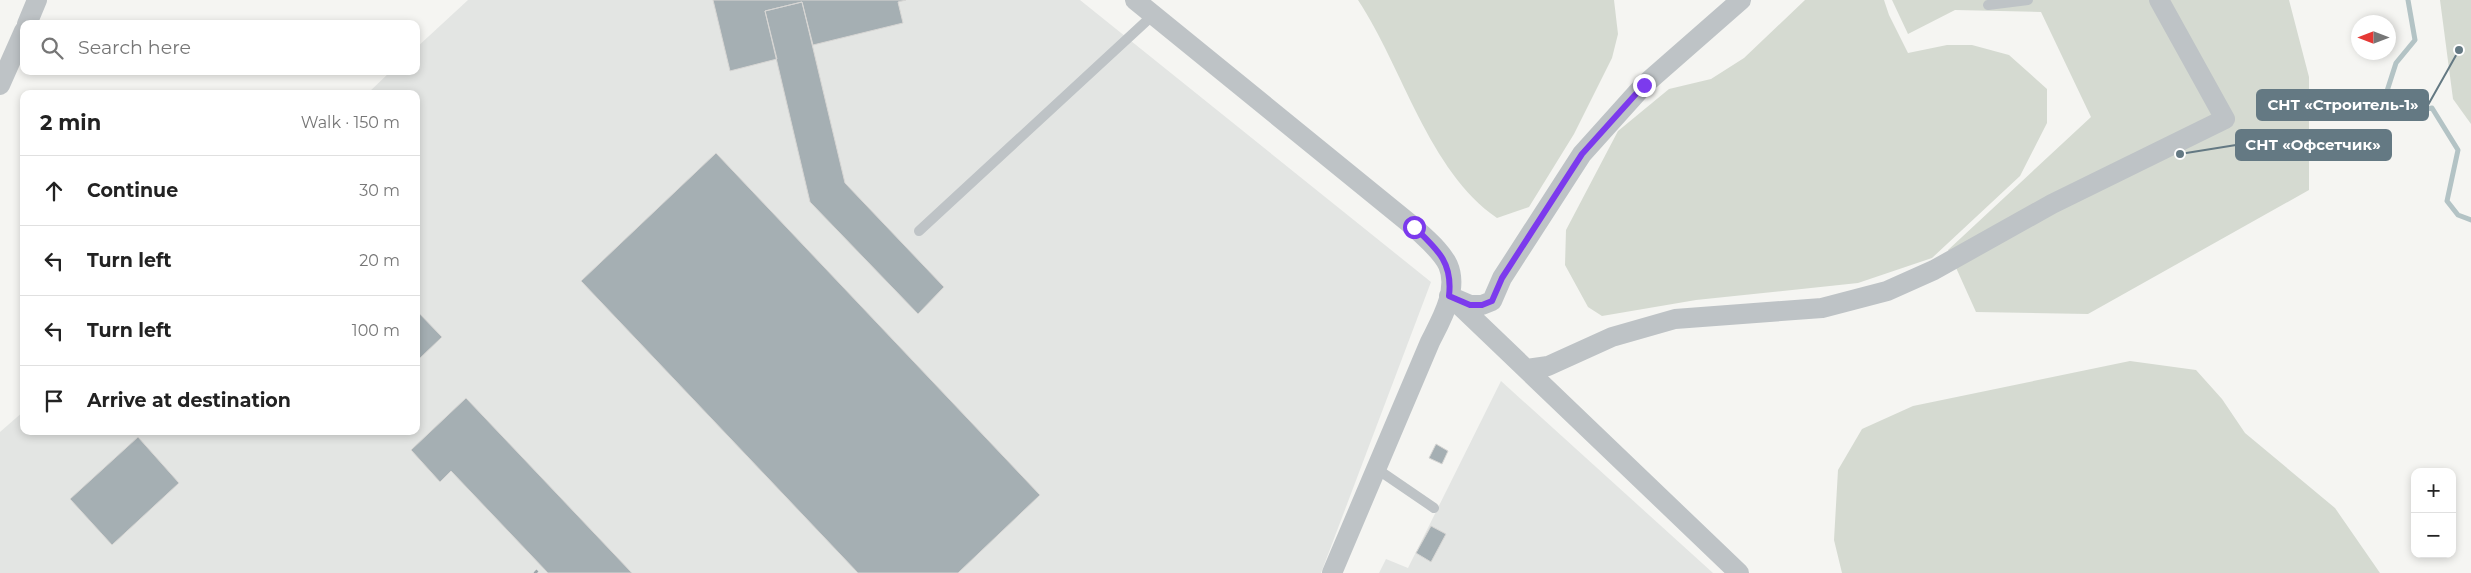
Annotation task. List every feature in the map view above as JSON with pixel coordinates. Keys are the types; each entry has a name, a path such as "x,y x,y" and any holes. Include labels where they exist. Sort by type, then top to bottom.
{"street":[{"path":"29,20 37,0"},
{"path":"1135,0 1414,227 1448,265 1450,283 1447,306 1332,573"},
{"path":"1449,296 1470,305 1482,305 1492,301 1502,278 1582,154 1644,85 1741,0"},
{"path":"1527,369 1548,366 1612,337 1675,319 1822,308 1887,291 1934,270 2052,204 2225,119 2159,0"},
{"path":"0,85 20,40"},
{"path":"1449,296 1739,573"}],"lane":[{"path":"1988,5 2028,0"},
{"path":"919,231 1153,15"},
{"path":"1377,470 1434,508"}],"shaded area":[{"path":"468,0 1080,0 1431,282 1321,573 0,573 0,432 20,414 20,435 420,435 420,90 371,90 387,75 420,75 420,44"},
{"path":"1358,0 1614,0 1618,34 1612,58 1574,134 1529,207 1497,218 1473,198 1452,173 1418,116 1374,27"},
{"path":"1805,0 1884,0 1889,15 1908,53 1947,45 1972,45 2009,55 2047,89 2047,123 2020,176 1932,258 1858,283 1696,300 1602,316 1588,307 1565,265 1566,230 1618,131 1669,89 1711,79 1744,58"},
{"path":"1892,0 2289,0 2309,77 2309,190 2088,314 1976,312 1948,250 2091,117 2041,12 1955,10 1908,34"},
{"path":"2440,0 2471,0 2471,124 2453,99"},
{"path":"2130,361 2196,370 2222,399 2245,433 2335,508 2380,573 1842,573 1834,540 1838,470 1862,429 1913,406"},
{"path":"1501,381 1713,573 1379,573 1386,559 1408,568"}],"building":[{"path":"713,0 906,0 898,2 903,23 813,45 802,2 765,11 777,59 730,71"},
{"path":"802,2 845,183 944,287 918,314 810,202 765,11"},
{"path":"716,153 1040,495 958,573 858,573 581,281"},
{"path":"420,314 442,337 420,358"},
{"path":"466,398 632,573 548,573 451,471 440,482 411,450"},
{"path":"138,437 179,483 112,545 70,499"},
{"path":"1436,444 1448,451 1442,464 1429,458"},
{"path":"1431,526 1446,534 1431,562 1416,553"}],"waterway":[{"path":"2408,0 2415,40 2396,63 2387,91 2411,112 2432,108 2458,150 2447,201 2458,215 2471,220"}],"place":[{"name":"СНТ «Строитель-1»","path":"2459,50"},
{"name":"СНТ «Офсетчик»","path":"2180,154"}],"route":[{"path":"1414,227 1448,265 1449,296 1470,305 1482,305 1492,301 1502,278 1582,154 1644,85"}]}
